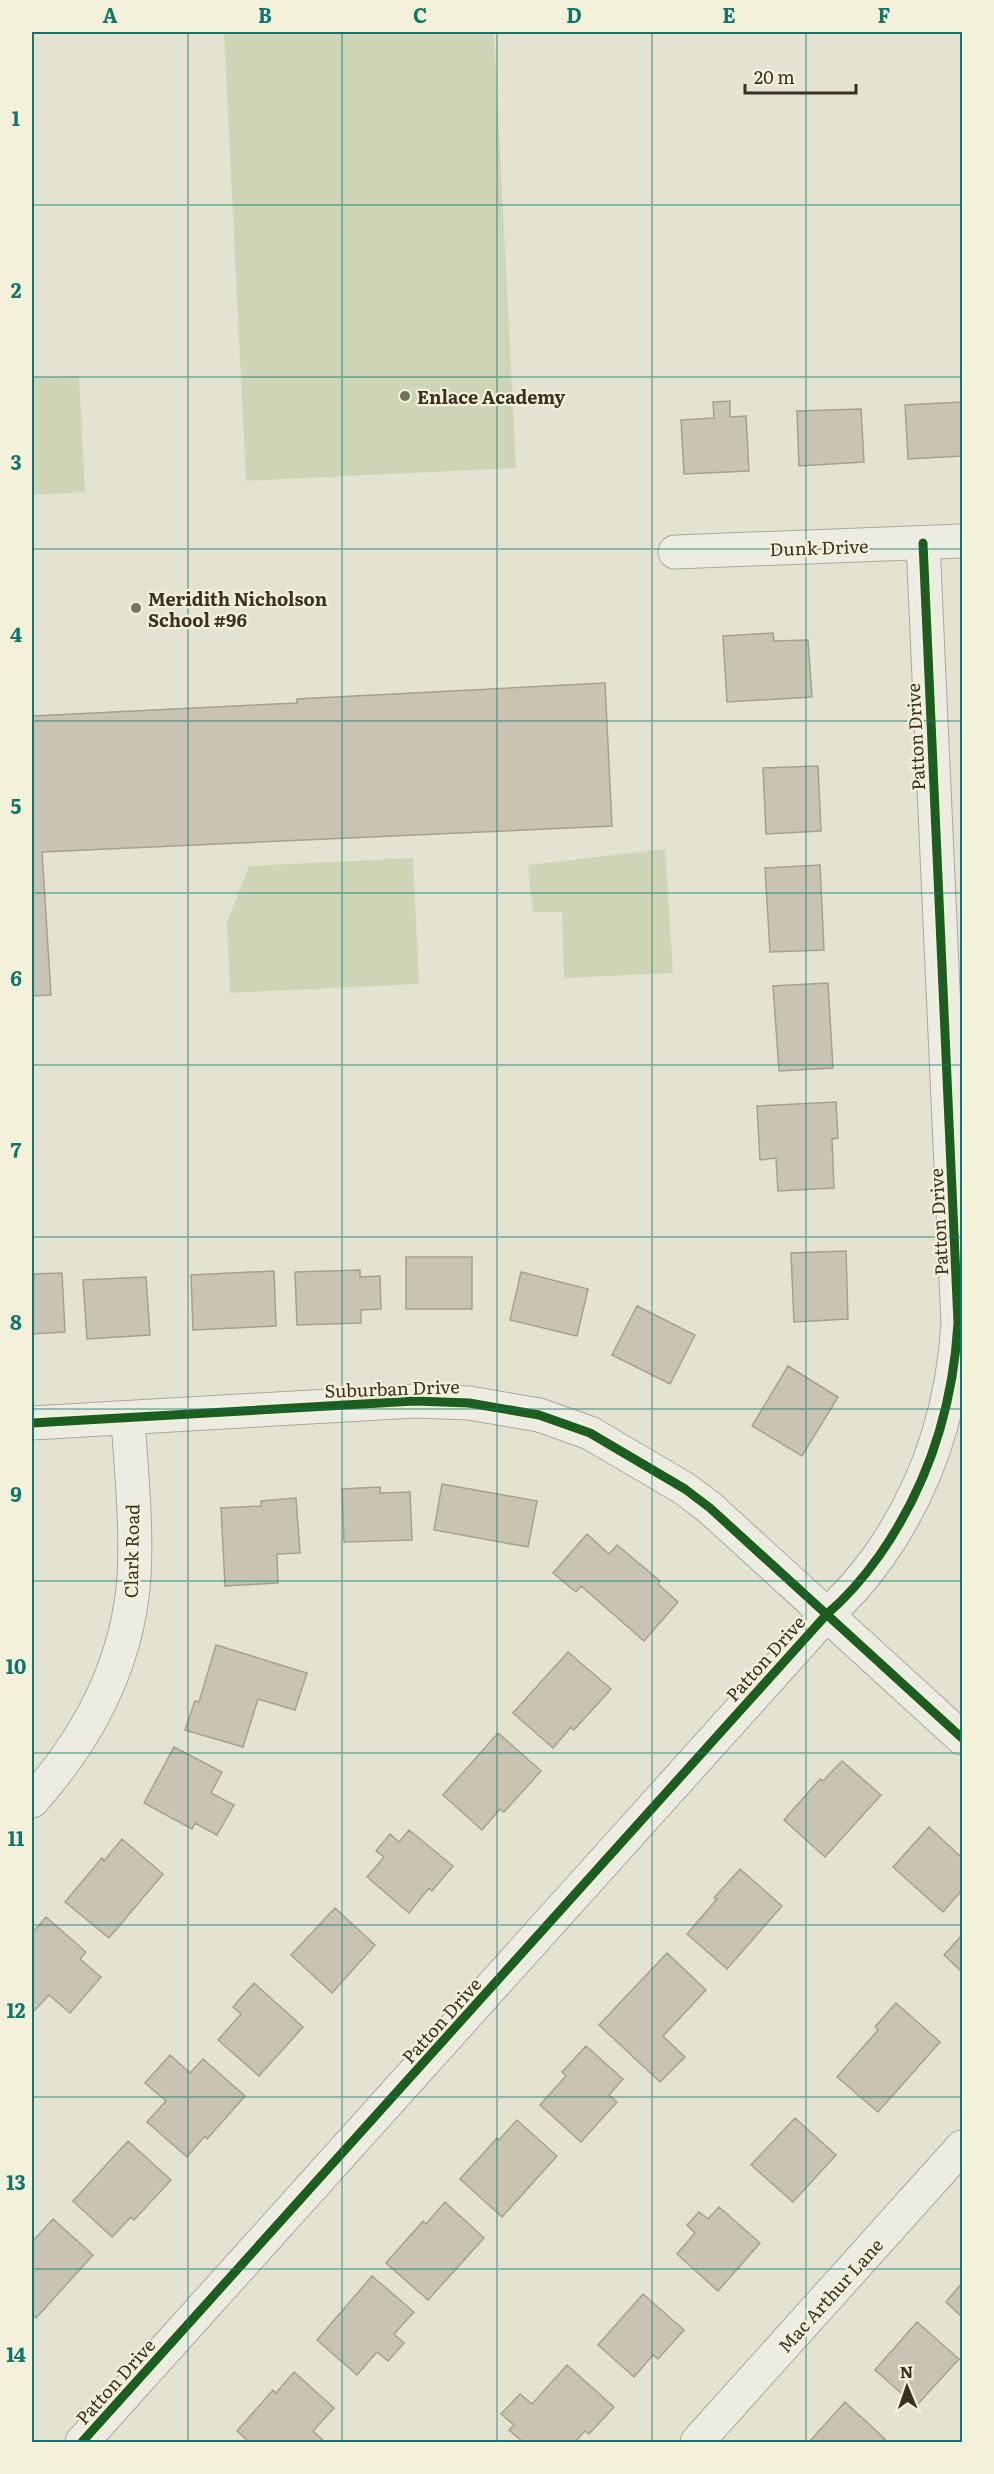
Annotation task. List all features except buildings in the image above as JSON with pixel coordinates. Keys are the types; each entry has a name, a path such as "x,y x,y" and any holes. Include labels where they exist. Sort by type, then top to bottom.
{"street":[{"name":"Dunk Drive","path":"675,552 963,541"},
{"name":"Patton Drive","path":"82,2442 827,1614 842,1602 894,1534 919,1488 938,1441 951,1390 956,1357 958,1287 922,543"},
{"name":"Suburban Drive","path":"32,1423 433,1401 504,1408 548,1418 606,1441 685,1489 710,1508 963,1738"},
{"name":"Clark Road","path":"32,1801 55,1774 85,1731 102,1700 116,1666 125,1633 134,1579 135,1543 128,1418"},
{"name":"Mac Arthur Lane","path":"697,2442 963,2147"}],"green space":[{"path":"224,32 494,32 516,468 246,481"},
{"path":"79,376 85,492 32,495 32,378"},
{"path":"665,849 673,973 564,978 562,912 533,912 528,865"},
{"path":"413,858 419,984 230,993 227,922 249,866"}],"cycle path":[{"path":"82,2442 827,1614 855,1586 879,1556 896,1529 924,1474 944,1416 958,1323 923,543"},
{"path":"32,1423 415,1401 469,1403 539,1415 590,1433 685,1489 710,1508 962,1738"}],"place":[{"name":"Enlace Academy","path":"405,396"},
{"name":"Meridith Nicholson School #96","path":"136,608"}]}
